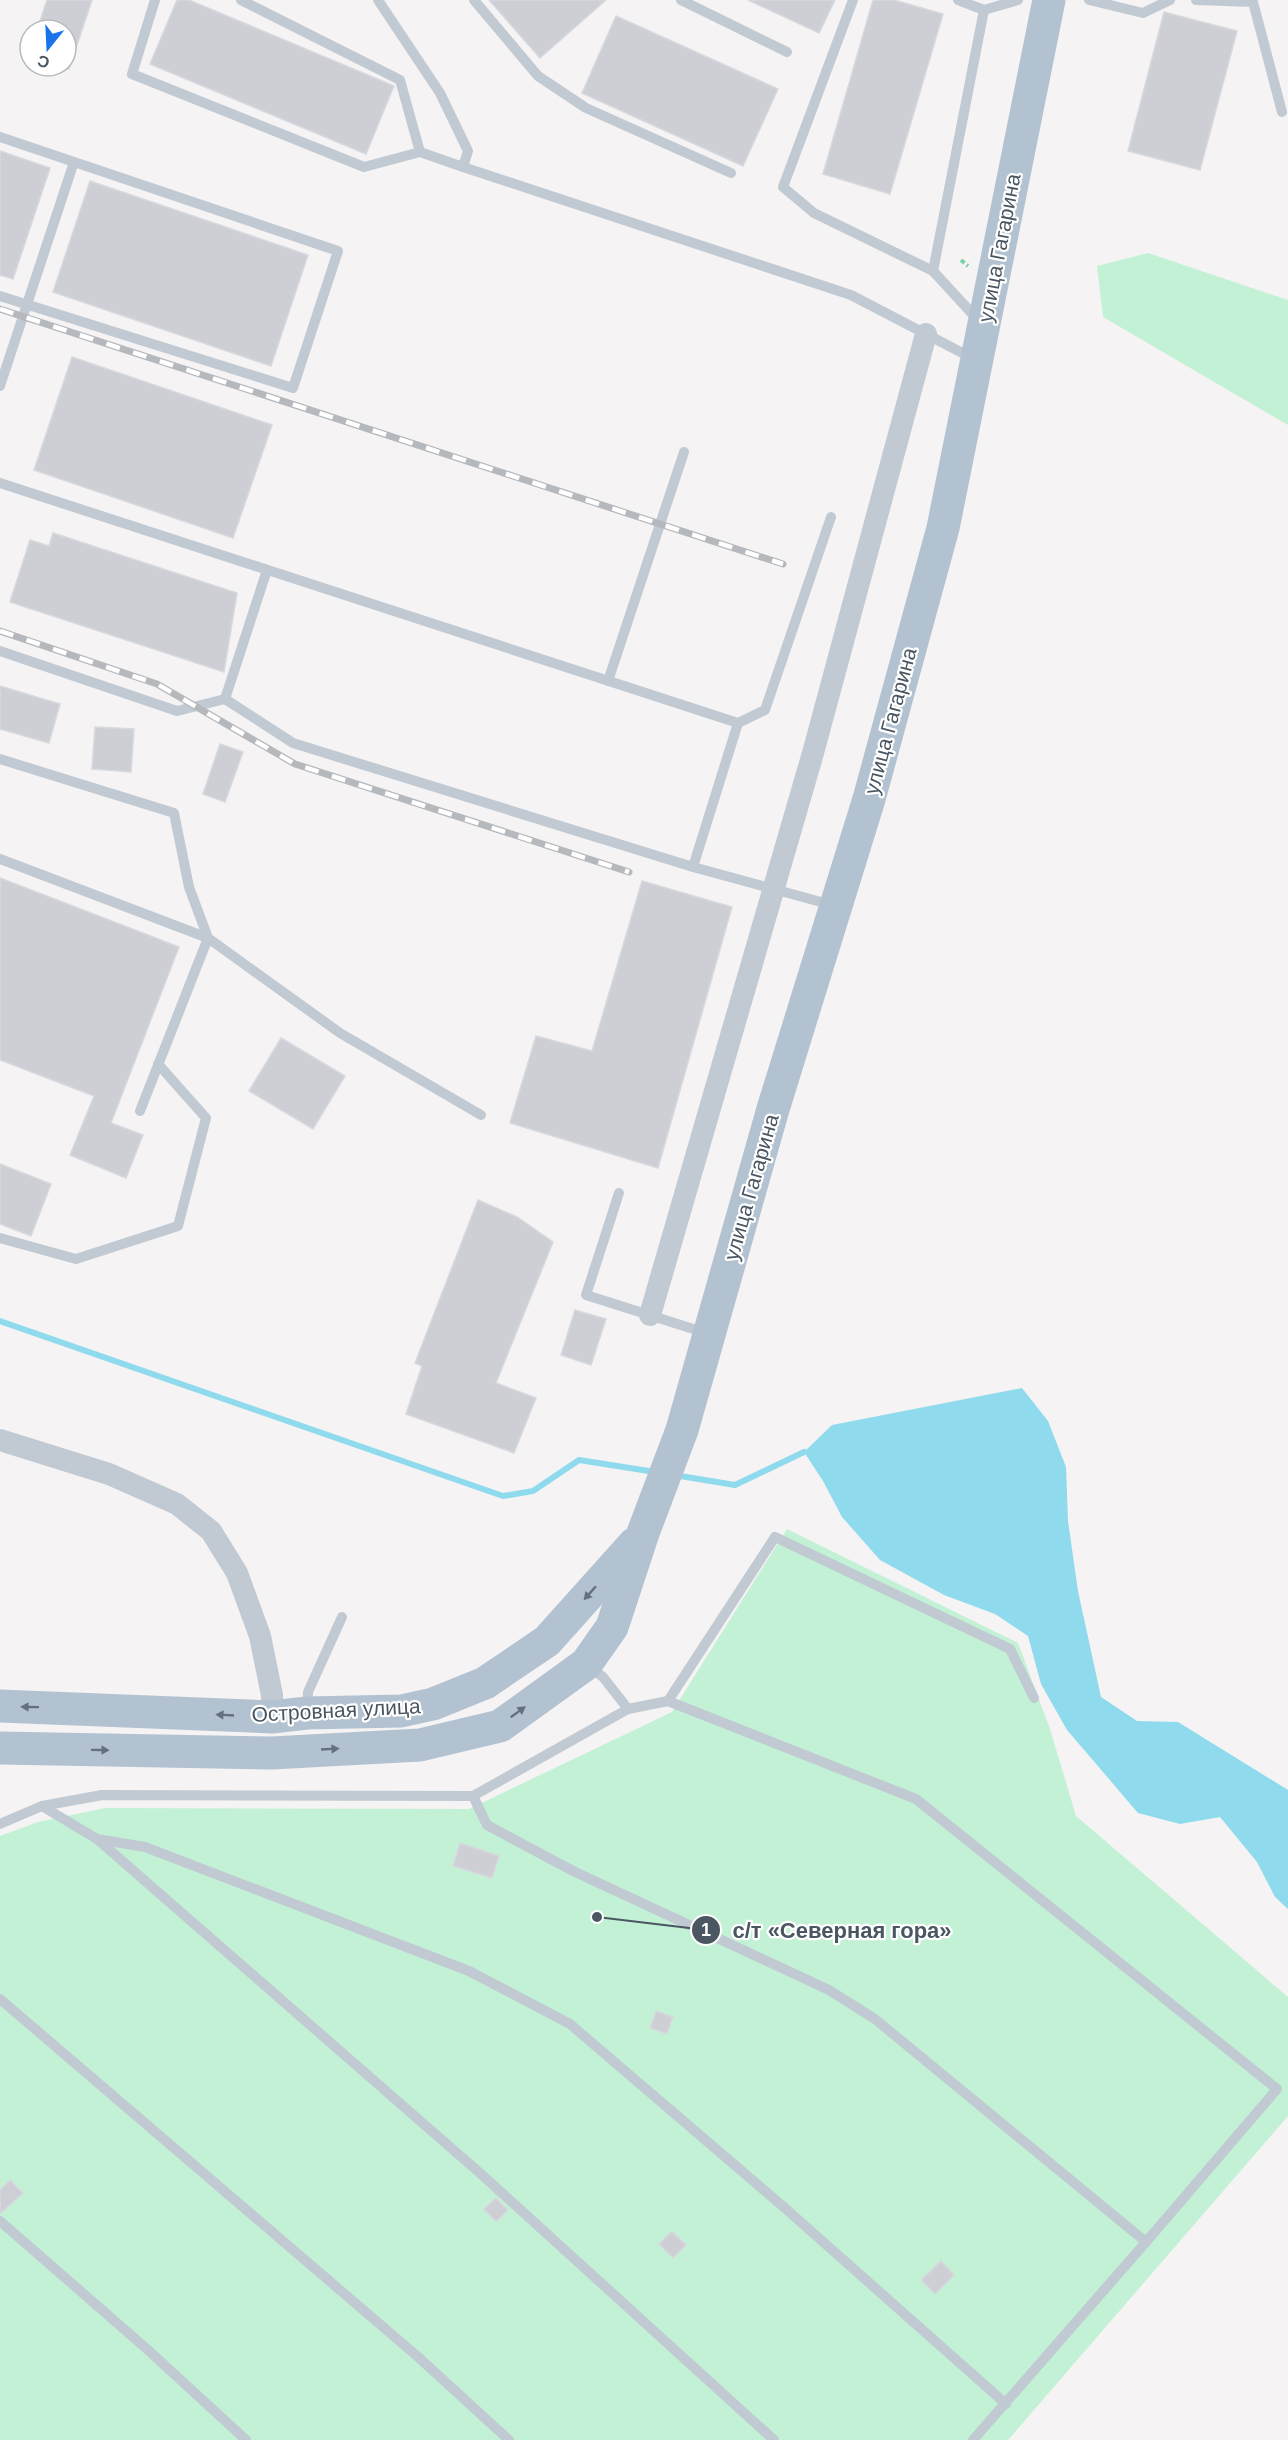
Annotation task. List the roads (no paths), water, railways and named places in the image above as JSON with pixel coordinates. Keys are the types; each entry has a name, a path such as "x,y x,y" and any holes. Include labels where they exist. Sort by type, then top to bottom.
{"main road":[{"name":"улица Гагарина","path":"643,1533 682,1430 773,1109 869,799 943,528 1049,0"},
{"name":"Островная улица","path":"0,1748 272,1753 420,1745 500,1726 586,1664 612,1627 643,1533"},
{"name":"Островная улица","path":"0,1706 272,1717 307,1713 401,1711 433,1704 485,1683 547,1641 643,1533"}],"street":[{"path":"650,1315 813,753 926,334"},
{"path":"0,1440 109,1474 177,1504 210,1531 237,1574 260,1636 272,1695 272,1717"}],"lane":[{"path":"155,0 132,74 364,167 420,152 851,295 977,360"},
{"path":"242,0 400,80 420,152"},
{"path":"378,0 440,93 468,151 463,166"},
{"path":"474,0 538,76 586,108 731,173"},
{"path":"681,0 787,52"},
{"path":"853,0 783,187 814,213 933,271 984,326"},
{"path":"958,0 984,10 1018,0"},
{"path":"1089,0 1143,13 1170,0"},
{"path":"1196,0 1252,2 1282,112"},
{"path":"933,271 984,10"},
{"path":"0,136 338,251 293,388 0,296"},
{"path":"0,386 74,162"},
{"path":"608,681 684,452"},
{"path":"0,483 738,723 765,710 831,517"},
{"path":"225,699 267,570"},
{"path":"0,651 177,711 225,699 293,743 693,867 836,906"},
{"path":"693,867 738,723"},
{"path":"0,759 174,813 189,886 208,938 140,1111"},
{"path":"0,859 208,938 340,1033 481,1114"},
{"path":"0,1238 76,1259 178,1226 206,1118 158,1064"},
{"path":"619,1193 586,1295 710,1334"},
{"path":"668,1701 775,1537 1010,1649 1034,1698"},
{"path":"307,1713 308,1692 342,1617"},
{"path":"586,1664 603,1677 628,1709"},
{"path":"0,1824 42,1806 102,1795 473,1796 628,1709 668,1701 916,1799 1276,2089 973,2440"},
{"path":"473,1796 487,1825 573,1871 829,1990 875,2019 1146,2242"},
{"path":"42,1806 98,1839 481,2174 774,2440"},
{"path":"98,1839 145,1847 469,1971 570,2024 786,2209 1006,2404"},
{"path":"0,1999 417,2356 509,2440"},
{"path":"0,2221 148,2350 246,2440"}],"water":[{"path":"1022,1388 1048,1421 1066,1467 1068,1521 1078,1591 1101,1697 1137,1721 1178,1722 1288,1790 1288,1909 1275,1897 1257,1862 1220,1817 1180,1824 1138,1813 1067,1730 1041,1684 1028,1636 995,1614 944,1595 880,1560 842,1517 804,1452 832,1425"}],"waterway":[{"path":"0,1321 503,1496 533,1491 579,1460 655,1472"},
{"path":"674,1475 735,1485 804,1452"}],"railway":[{"path":"0,309 783,564"},
{"path":"0,631 157,684 295,764 629,872"}],"place":[{"name":"с/т «Северная гора»","path":"597,1917"}]}
